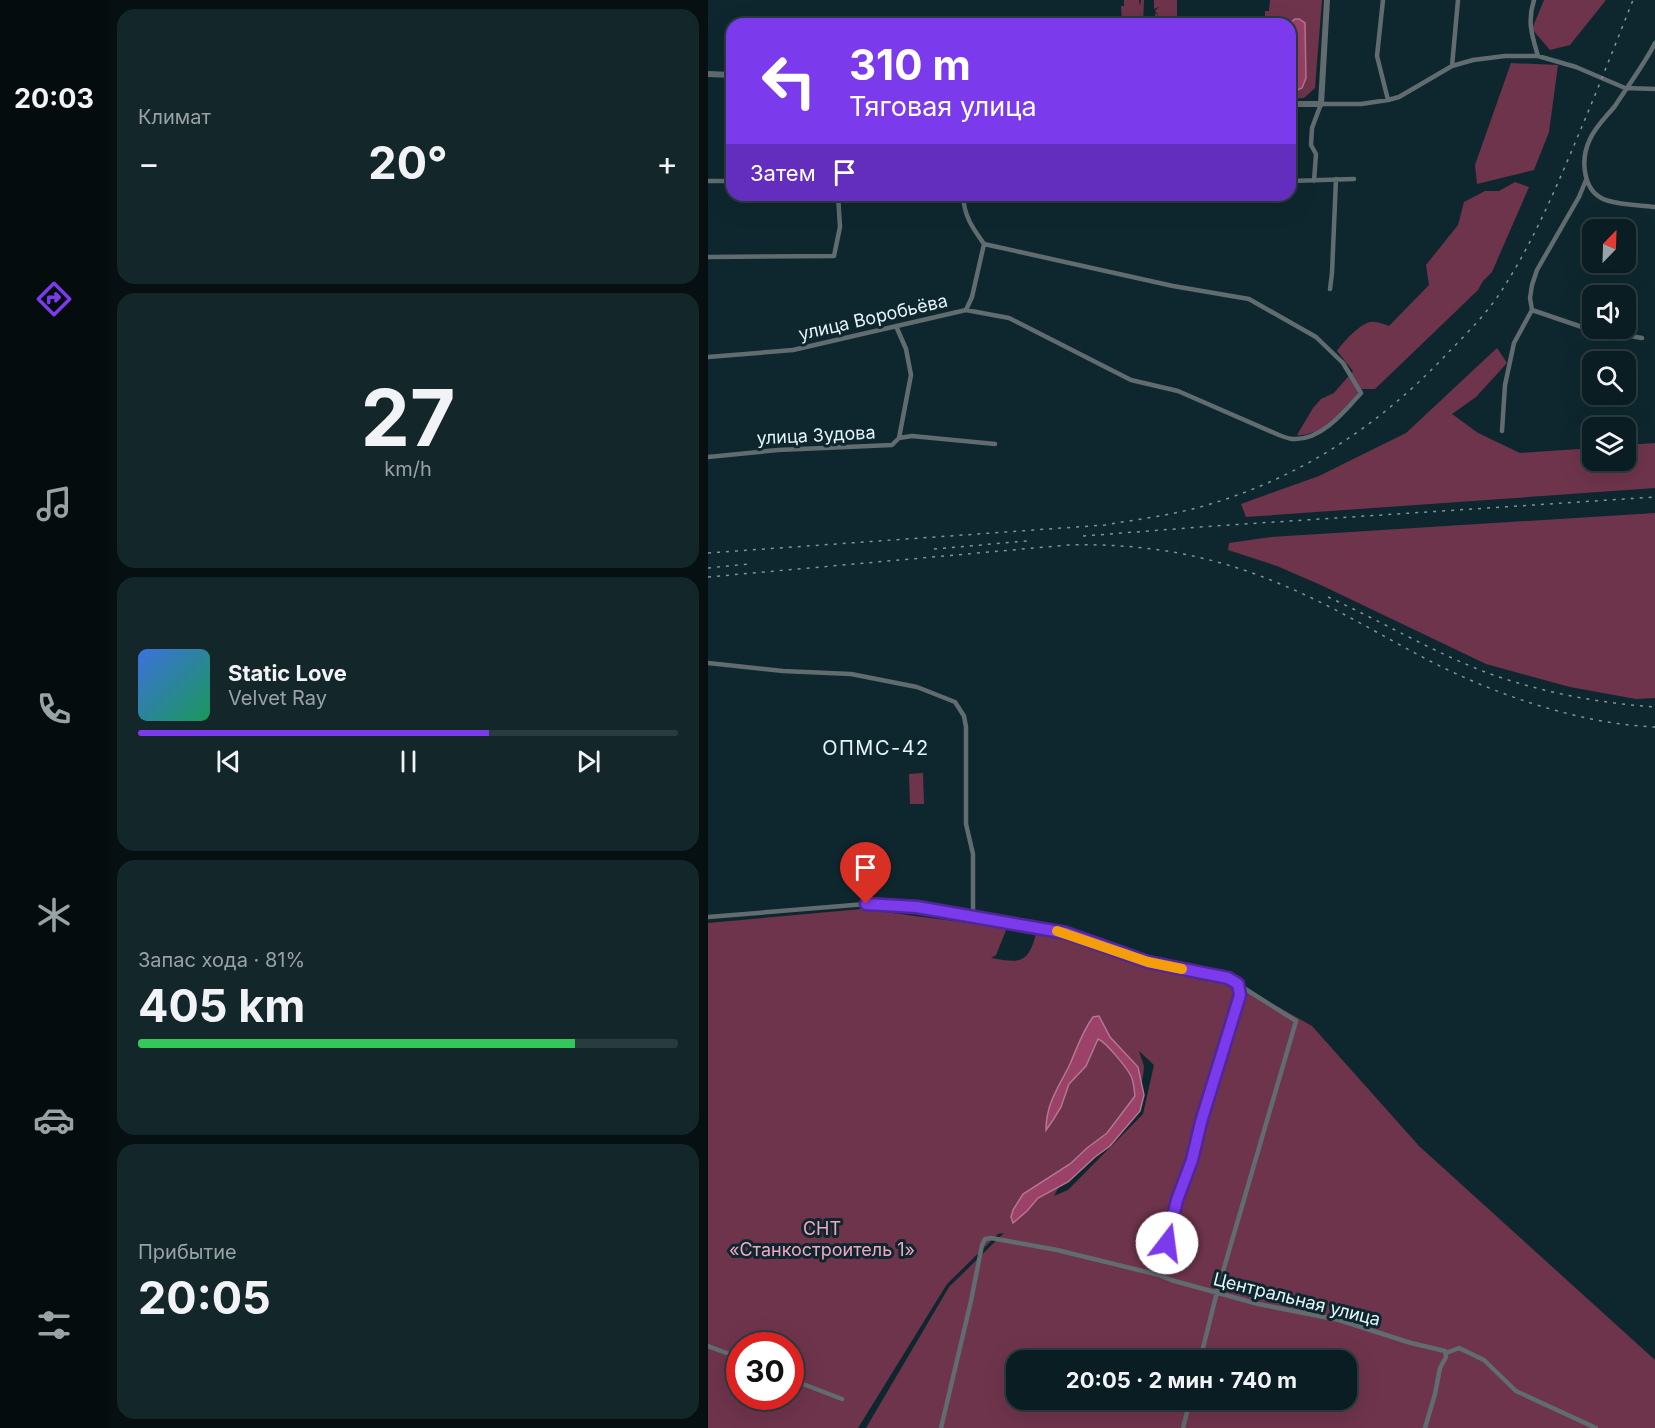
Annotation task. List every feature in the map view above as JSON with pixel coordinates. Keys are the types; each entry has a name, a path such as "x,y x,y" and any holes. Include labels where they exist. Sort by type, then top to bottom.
{"street":[{"path":"1314,181 1316,154 1311,145 1312,129 1321,104 1327,0"},
{"path":"1383,0 1377,56 1388,100"},
{"path":"1452,66 1458,0"},
{"path":"1534,0 1529,21 1538,56"},
{"path":"1655,43 1589,141 1583,159 1586,180 1596,194 1609,201 1655,207"},
{"path":"1296,104 1360,104 1388,100 1399,97 1452,66 1473,60 1505,56 1538,56 1576,67 1625,88 1655,88"},
{"path":"708,74 726,75"},
{"path":"1330,289 1336,179"},
{"path":"1296,181 1354,179"},
{"path":"1502,431 1505,385 1514,343 1532,310 1530,298 1537,270 1579,197 1586,180"},
{"path":"708,181 726,181"},
{"path":"708,257 834,256 840,227 838,201"},
{"path":"963,201 969,223 984,244 972,297 966,310"},
{"name":"улица Воробьёва","path":"708,357 793,350 966,310 1009,318 1131,380 1178,391 1294,440 1315,434 1341,415 1361,393 1343,363 1316,337 1249,299 1173,286 984,244"},
{"path":"1532,310 1585,328 1642,338"},
{"path":"896,326 906,349 911,375 899,438"},
{"name":"улица Зудова","path":"708,457 778,450 892,445 899,438 912,436 995,444"},
{"path":"708,663 851,675 892,681 938,694 955,702 964,716 966,727 966,824 973,854 973,916"},
{"path":"708,917 866,904 917,907 973,916 1066,933 1148,962 1228,978 1296,1021 1217,1292 1202,1350"},
{"path":"1158,1275 1177,1200 1192,1160 1201,1122 1240,995 1238,984"},
{"name":"Центральная улица","path":"941,1428 982,1245 985,1239 991,1238 1057,1250 1158,1275 1258,1304 1339,1320 1446,1352 1459,1348 1484,1360 1516,1391 1596,1428"},
{"path":"708,1346 726,1353"},
{"path":"1425,1428 1446,1352"},
{"path":"804,1384 842,1399"},
{"path":"1183,1428 1188,1410"}],"green space":[{"path":"1124,0 1139,0 1140,6 1141,0 1144,0 1143,18 1141,18 1141,12 1140,18 1122,18 1121,6 1124,6"},
{"path":"1154,0 1177,0 1177,18 1155,18 1155,13 1159,16 1155,11 1159,7 1154,9"},
{"path":"1270,0 1322,0 1315,88 1304,98 1296,99 1296,18 1265,18 1265,11 1269,11"},
{"path":"1544,0 1606,0 1570,45 1550,50 1532,29"},
{"path":"1511,63 1558,65 1549,132 1534,170 1477,184 1475,165"},
{"path":"1515,182 1529,187 1492,272 1478,290 1375,389 1359,389 1351,407 1341,416 1318,430 1297,435 1313,408 1321,399 1334,393 1353,371 1337,351 1343,343 1366,323 1375,322 1389,326 1429,285 1426,265 1458,225 1464,202 1485,191 1499,191"},
{"path":"1497,348 1507,363 1476,397 1452,414 1478,433 1520,453 1582,449 1582,471 1636,471 1636,444 1655,443 1655,488 1246,517 1241,504 1319,476 1406,433"},
{"path":"1655,513 1655,698 1636,699 1570,687 1486,664 1323,586 1277,566 1228,550 1229,543 1271,537"},
{"path":"923,773 924,804 910,804 909,774"},
{"name":"СНТ «Станкостроитель 1»","path":"862,909 1007,928 996,955 991,958 1009,961 1016,961 1026,956 1036,934 1067,939 1113,954 1233,986 1238,984 1312,1026 1419,1146 1655,1360 1655,1428 866,1428 949,1287 1004,1233 998,1234 947,1284 858,1428 708,1428 708,923","holes":["1139,1051 1154,1065 1143,1114 1068,1190 1054,1196 1077,1164 1120,1121 1131,1105 1140,1088 1144,1068"]}],"shaded area":[{"path":"1296,19 1305,23 1306,78 1302,88 1296,90"},
{"path":"1099,1016 1110,1037 1138,1067 1144,1095 1140,1111 1110,1146 1068,1182 1038,1198 1013,1223 1011,1217 1013,1210 1023,1194 1070,1164 1107,1133 1135,1096 1129,1072 1111,1050 1098,1039 1086,1066 1069,1084 1061,1107 1046,1130 1048,1112 1054,1096 1080,1040 1093,1017"}],"railway":[{"path":"708,553 1105,525 1207,505 1241,494 1305,465 1364,428 1418,383 1473,327 1500,293 1532,239 1550,201 1633,0"},
{"path":"1083,536 1655,497"},
{"path":"934,549 1027,541"},
{"path":"708,577 1068,545 1124,546 1179,553 1232,566 1304,594 1430,661 1510,696 1568,714 1627,725 1655,727"},
{"path":"708,568 749,564"},
{"path":"1328,597 1445,655 1505,679 1569,696 1655,707"}],"slow traffic":[{"path":"1057,931 1148,962 1182,969"}],"district":[{"name":"ОПМС-42","path":"876,748"}],"route":[{"path":"866,904 917,907 1066,933 1148,962 1228,978 1238,984 1240,995 1201,1122 1192,1160 1177,1200 1167,1243"}]}
